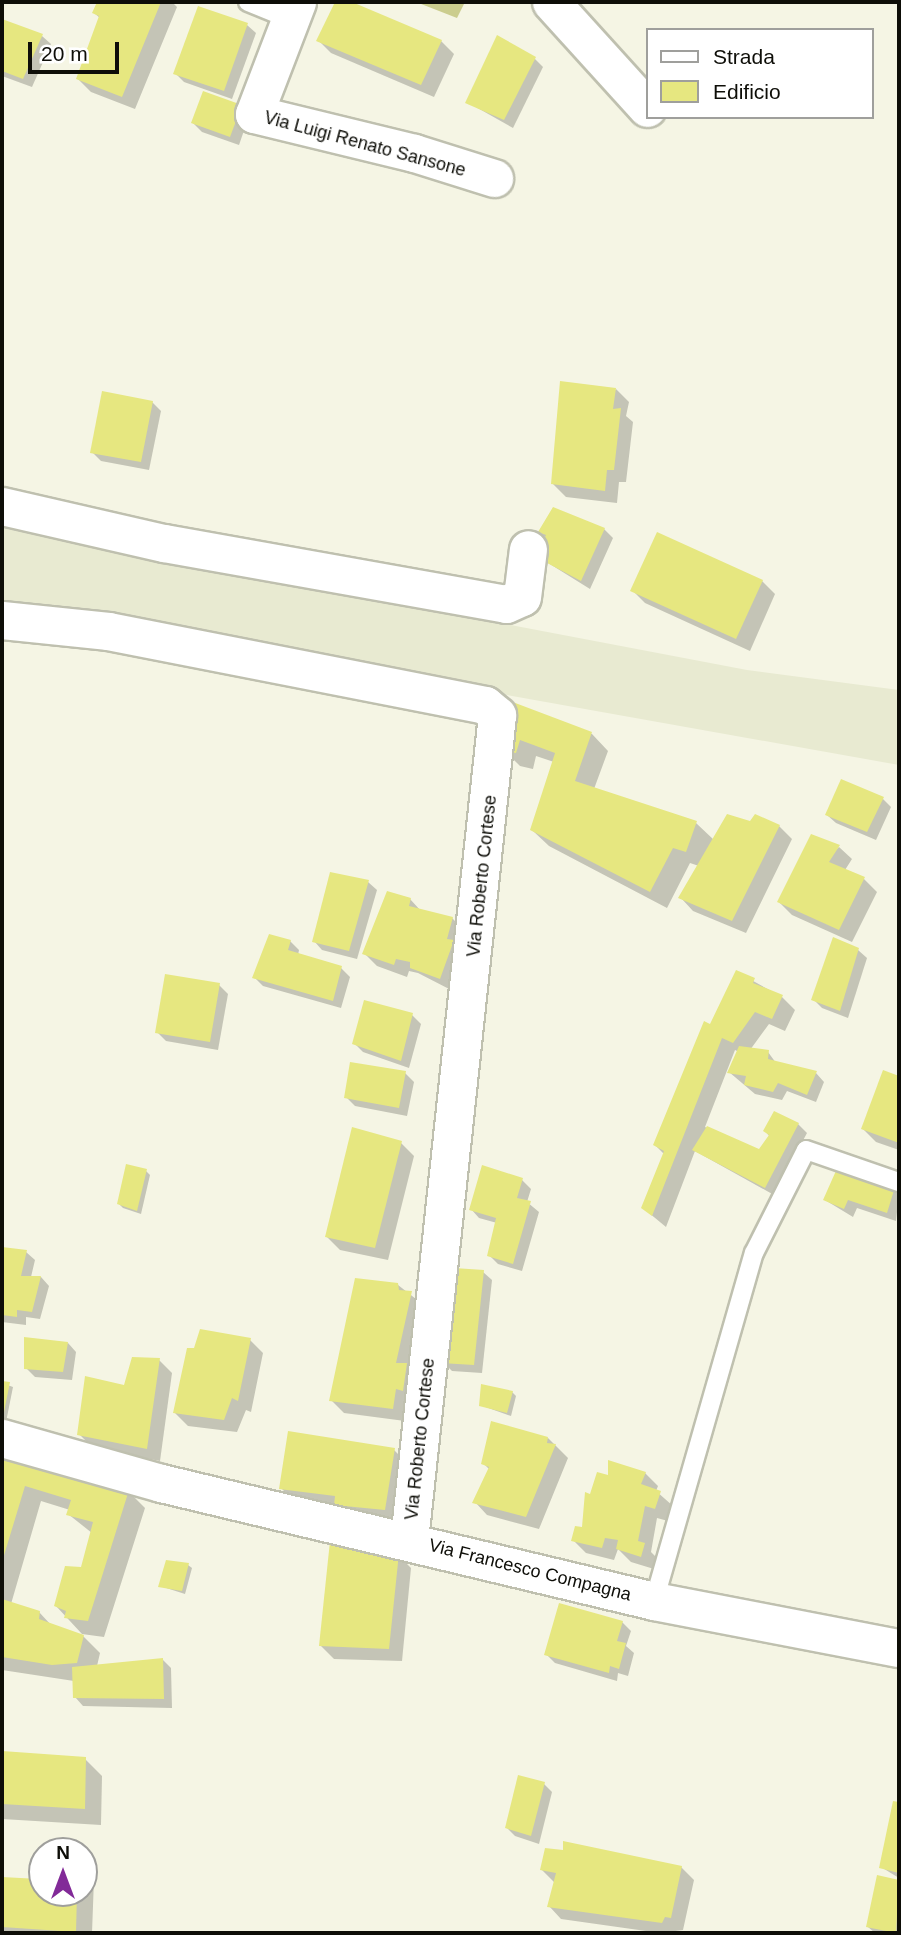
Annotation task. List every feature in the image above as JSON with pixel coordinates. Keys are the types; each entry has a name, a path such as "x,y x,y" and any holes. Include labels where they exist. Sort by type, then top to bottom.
{"street":[{"path":"551,2 646,107"},
{"name":"Via Luigi Renato Sansone","path":"294,10 254,114 414,153 495,178"},
{"path":"2,506 164,543 506,604 522,597 528,549"},
{"name":"Via Roberto Cortese","path":"2,620 108,631 485,705 497,715 409,1540"},
{"name":"Via Francesco Compagna","path":"2,1438 161,1483 409,1540 654,1601 899,1648"}],"lane":[{"name":"Via Luigi Renato Sansone","path":"248,2 294,10"},
{"path":"654,1601 754,1252 806,1150 899,1182"}],"shaded area":[{"path":"2,528 747,670 899,690 899,765 2,605"}],"green space":[{"path":"416,2 465,2 457,18"}],"building":[{"path":"97,2 161,2 122,97 76,79 99,16 92,13"},
{"path":"335,2 352,2 442,40 421,85 316,41"},
{"path":"198,6 248,23 224,91 173,74"},
{"path":"2,19 43,34 23,79 2,71"},
{"path":"497,35 536,57 504,120 465,103"},
{"path":"203,91 242,105 230,137 191,123"},
{"path":"560,381 616,388 613,409 621,408 614,470 607,470 605,491 551,484"},
{"path":"102,391 153,401 141,462 90,453"},
{"path":"553,507 605,528 581,581 534,556 546,535 538,532"},
{"path":"657,532 763,580 736,639 630,591"},
{"path":"510,701 592,732 575,781 697,821 686,852 673,848 650,892 530,830 555,753 520,740 516,753 501,750"},
{"path":"841,779 884,797 867,832 825,815"},
{"path":"727,814 750,821 755,814 780,825 732,921 678,898"},
{"path":"811,834 840,845 829,862 865,877 839,930 777,902"},
{"path":"330,872 369,880 349,951 312,942"},
{"path":"387,891 411,898 409,906 453,917 447,939 454,940 440,979 410,968 410,962 396,959 394,965 362,954"},
{"path":"269,934 291,940 288,950 342,966 333,1001 252,978"},
{"path":"833,937 859,948 840,1011 811,1000"},
{"path":"736,970 755,978 753,983 783,995 772,1019 755,1012 733,1043 722,1038 652,1216 641,1208 664,1151 653,1145 704,1021 710,1024"},
{"path":"165,974 220,983 210,1042 155,1033"},
{"path":"364,1000 413,1013 401,1061 352,1044"},
{"path":"739,1046 769,1050 768,1059 817,1071 807,1095 778,1083 773,1092 744,1085 746,1076 727,1073"},
{"path":"350,1062 406,1071 399,1108 344,1098"},
{"path":"883,1070 899,1076 899,1143 861,1129"},
{"path":"774,1111 799,1123 765,1188 692,1150 707,1126 759,1149 769,1135 763,1131"},
{"path":"352,1127 402,1141 375,1248 325,1237"},
{"path":"126,1164 147,1169 137,1211 117,1204"},
{"path":"839,1164 895,1187 887,1213 848,1200 844,1209 823,1200"},
{"path":"482,1165 523,1178 517,1198 531,1201 513,1264 487,1256 496,1218 469,1210"},
{"path":"2,1247 27,1250 21,1276 41,1276 32,1312 17,1310 17,1317 2,1315"},
{"path":"454,1268 484,1270 474,1365 441,1363"},
{"path":"355,1278 398,1283 399,1290 412,1291 396,1363 407,1363 403,1391 396,1389 393,1409 329,1401"},
{"path":"200,1329 251,1338 238,1401 232,1398 224,1420 173,1413 187,1348 194,1348"},
{"path":"24,1337 68,1342 63,1372 24,1369"},
{"path":"132,1357 160,1358 147,1449 77,1435 85,1376 124,1385"},
{"path":"2,1381 10,1382 3,1417 2,1417"},
{"path":"481,1384 513,1391 507,1413 479,1406"},
{"path":"491,1421 548,1437 547,1443 556,1444 526,1517 472,1503 489,1467 481,1464"},
{"path":"288,1431 395,1448 385,1510 334,1505 335,1496 279,1489"},
{"path":"3,1455 129,1490 88,1621 64,1618 66,1611 54,1606 65,1566 81,1567 93,1522 66,1515 71,1500 25,1486 2,1562"},
{"path":"608,1460 646,1472 641,1484 661,1491 655,1509 645,1506 638,1541 645,1543 641,1557 616,1549 618,1540 605,1538 602,1548 571,1541 575,1526 582,1527 585,1492 590,1494 597,1472 608,1475"},
{"path":"330,1541 399,1553 389,1649 319,1646"},
{"path":"166,1560 189,1563 182,1591 158,1587"},
{"path":"2,1599 40,1611 39,1619 84,1635 77,1663 52,1665 2,1657"},
{"path":"559,1603 623,1621 617,1641 626,1643 619,1669 610,1666 609,1673 544,1655"},
{"path":"163,1658 164,1699 73,1698 72,1667"},
{"path":"2,1751 86,1757 85,1809 2,1804"},
{"path":"518,1775 545,1782 531,1836 505,1828"},
{"path":"893,1801 899,1802 899,1873 879,1868"},
{"path":"563,1841 682,1866 671,1918 665,1917 662,1923 547,1907 556,1873 540,1870 545,1848 563,1850"},
{"path":"877,1875 899,1880 896,1933 866,1927"},
{"path":"2,1877 28,1878 28,1907 77,1907 76,1932 2,1927"}]}
